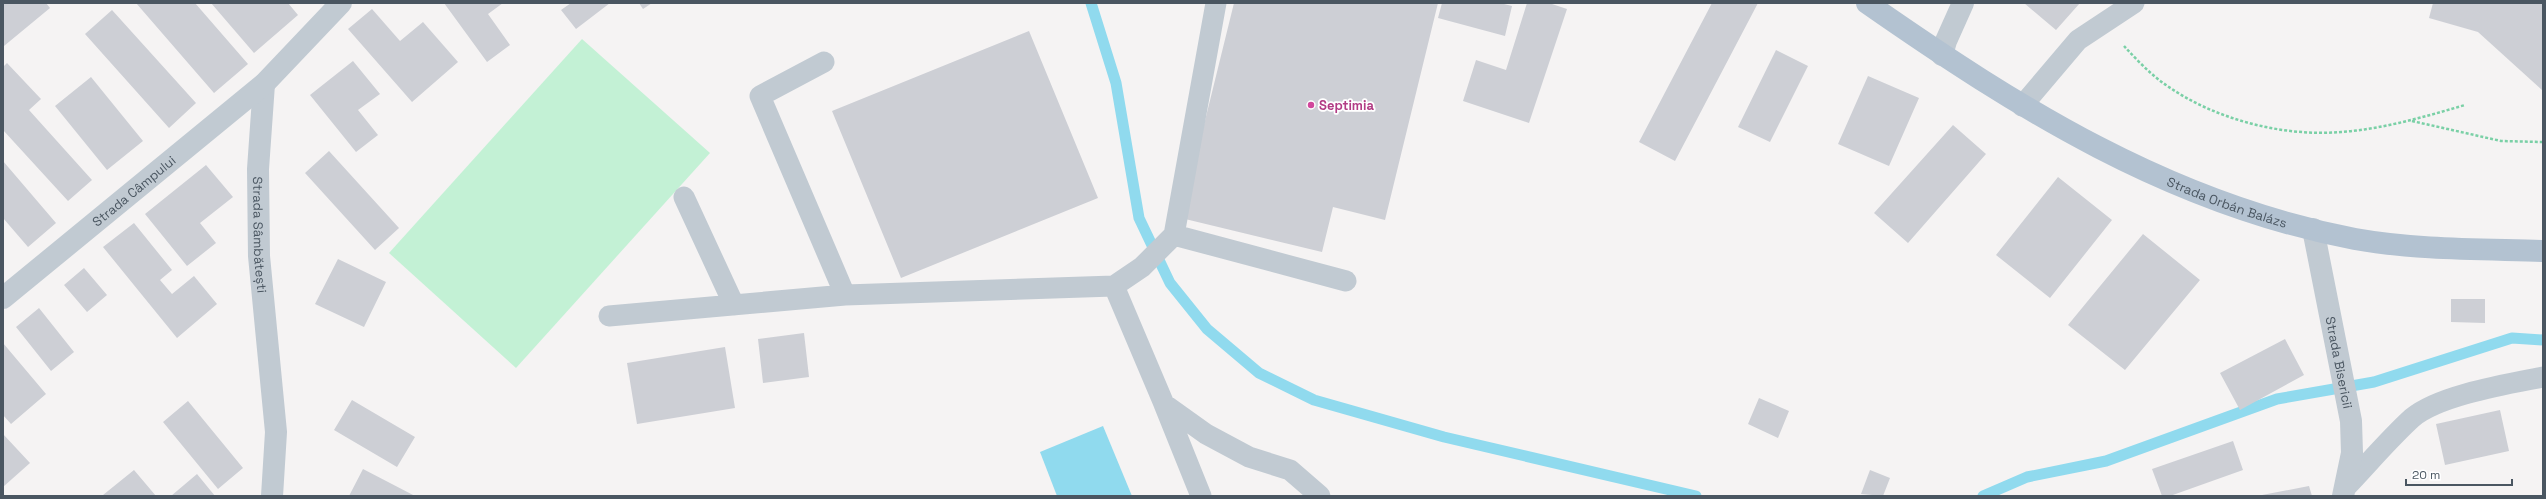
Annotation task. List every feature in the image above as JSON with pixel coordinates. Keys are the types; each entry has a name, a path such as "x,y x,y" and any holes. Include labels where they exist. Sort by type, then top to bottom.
{"main road":[{"name":"Strada Orbán Balázs","path":"1867,3 1942,55 2022,106 2108,154 2161,179 2218,202 2313,229 2356,239 2406,246 2543,251"}],"street":[{"path":"264,84 341,3"},
{"path":"1942,55 1946,41 1963,3"},
{"name":"Strada Câmpului","path":"3,298 264,84"},
{"name":"Strada Sâmbătești","path":"264,84 258,169 259,256 276,432 272,496"},
{"name":"Strada Bisericii","path":"2313,229 2351,421 2352,453 2345,491"}],"lane":[{"path":"609,316 845,295 1114,286 1142,267 1173,237 1216,3"},
{"path":"2022,106 2038,84 2078,40 2134,3"},
{"path":"824,62 760,96 845,295"},
{"path":"684,197 734,305"},
{"path":"1173,237 1346,281"},
{"path":"1114,286 1201,496"},
{"path":"2345,491 2413,418 2440,403 2502,385 2543,377"},
{"path":"1164,404 1206,434 1248,457 1290,470 1320,496"}],"path":[{"path":"2103,24 2165,85 2209,109 2244,122 2289,131 2340,133 2410,121 2465,105"},
{"path":"2410,121 2501,141 2543,142"}],"green space":[{"path":"582,39 710,153 516,368 389,253"}],"water":[{"path":"1103,426 1132,496 1057,496 1040,452"}],"building":[{"path":"3,3 46,3 50,8 4,46"},
{"path":"136,3 195,3 248,64 214,93"},
{"path":"211,3 288,3 298,15 254,53"},
{"path":"444,3 503,3 488,14 510,45 487,62"},
{"path":"571,3 610,3 576,29 561,10"},
{"path":"639,3 652,3 643,9"},
{"name":"Septimia","path":"1234,3 1438,3 1385,220 1333,207 1322,252 1181,218"},
{"path":"1442,3 1500,3 1512,6 1505,36 1438,18"},
{"path":"1527,3 1549,3 1567,9 1529,123 1463,101 1476,60 1506,70"},
{"path":"1712,3 1758,3 1675,161 1639,142"},
{"path":"2024,3 2080,3 2056,30"},
{"path":"2433,3 2543,3 2543,91 2478,32 2429,18"},
{"path":"372,9 400,41 423,22 458,62 412,102 348,29"},
{"path":"112,10 196,103 169,128 85,34"},
{"path":"1029,31 1098,198 901,278 832,111"},
{"path":"1776,50 1808,66 1770,142 1738,127"},
{"path":"353,61 380,94 358,110 378,135 356,152 310,95"},
{"path":"7,63 41,99 29,110 92,180 68,201 3,130 3,67"},
{"path":"1868,76 1919,98 1889,166 1838,144"},
{"path":"91,77 143,141 107,170 55,106"},
{"path":"1953,125 1986,154 1908,243 1874,213"},
{"path":"329,151 399,228 375,250 305,173"},
{"path":"3,161 56,223 28,247 3,218"},
{"path":"206,165 233,197 200,223 216,243 187,266 145,214"},
{"path":"2058,177 2112,220 2050,298 1996,255"},
{"path":"134,223 172,270 160,280 172,294 194,276 217,304 177,338 103,247"},
{"path":"2143,234 2200,280 2125,370 2068,325"},
{"path":"338,259 386,282 364,327 315,304"},
{"path":"84,268 107,295 87,312 64,285"},
{"path":"2451,299 2485,299 2485,323 2451,322"},
{"path":"39,308 74,352 51,371 16,327"},
{"path":"804,333 809,377 763,383 758,339"},
{"path":"2285,339 2304,375 2240,410 2220,373"},
{"path":"3,343 46,394 11,424 3,415"},
{"path":"725,347 735,408 637,424 627,363"},
{"path":"1759,398 1789,411 1778,438 1748,424"},
{"path":"352,400 415,437 397,467 334,430"},
{"path":"188,401 243,468 218,489 163,422"},
{"path":"2500,410 2509,451 2445,465 2436,424"},
{"path":"3,434 30,463 3,487"},
{"path":"2233,441 2243,470 2170,496 2162,496 2152,469"},
{"path":"363,469 415,496 349,496"},
{"path":"134,470 156,496 103,495"},
{"path":"1870,470 1890,478 1883,496 1861,494"},
{"path":"197,474 215,496 171,496"},
{"path":"2309,486 2312,496 2262,495"}],"waterway":[{"path":"1091,3 1116,83 1139,218 1170,283 1207,329 1259,373 1314,400 1444,437 1696,496"},
{"path":"1983,496 2027,477 2106,461 2277,399 2374,382 2512,338 2543,340"}],"place":[{"name":"Septimia","path":"1311,105"}]}
